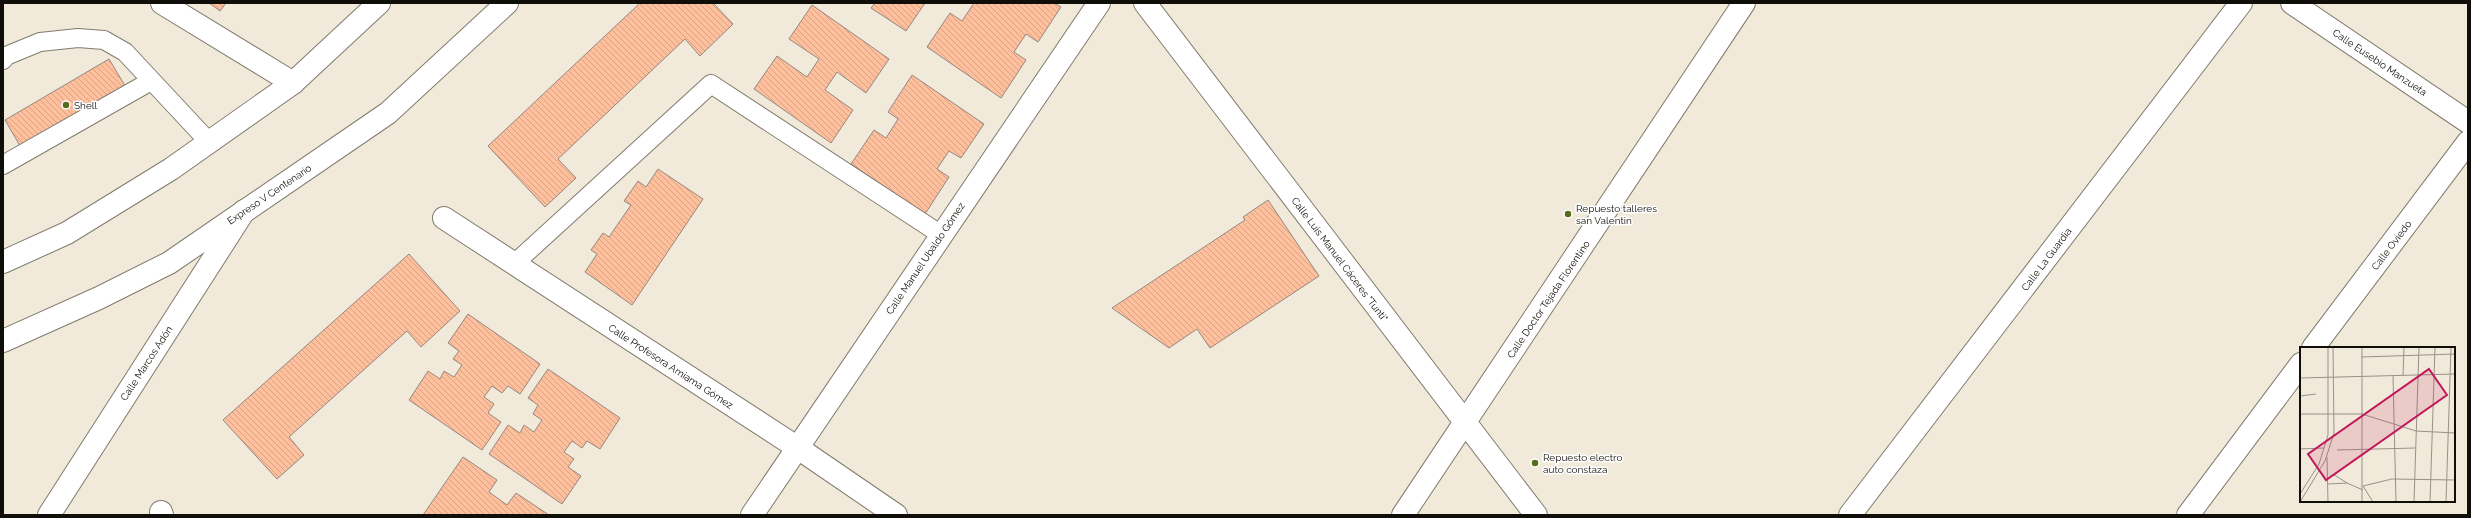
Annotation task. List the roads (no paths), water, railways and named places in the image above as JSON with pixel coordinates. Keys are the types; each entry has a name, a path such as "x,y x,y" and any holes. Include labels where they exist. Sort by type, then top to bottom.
{"street":[{"path":"162,3 293,83"},
{"path":"3,262 67,233 172,168 293,83 379,3"},
{"name":"Expreso V Centenario","path":"3,341 99,298 169,263 388,113 507,3"},
{"name":"Calle Manuel Ubaldo Gómez","path":"752,515 940,234 1099,3"},
{"name":"Calle Luis Manuel Cáceres \"Tunti\"","path":"1146,3 1536,515"},
{"name":"Calle Doctor Tejada Florentino","path":"1403,515 1744,3"},
{"name":"Calle La Guardia","path":"1850,515 2241,3"},
{"name":"Calle Eusebio Manzueta","path":"2292,3 2468,122"},
{"name":"Calle Oviedo","path":"2314,347 2468,142"},
{"name":"Calle Marcos Adón","path":"49,515 244,211"},
{"name":"Calle Profesora Amiama Gómez","path":"444,218 798,448 896,515"},
{"path":"2188,515 2300,365"}],"lane":[{"path":"3,60 6,56 40,42 78,38 104,40 125,52 209,142"},
{"path":"3,165 151,81"},
{"path":"514,264 711,84 940,234"}],"place":[{"name":"Shell","path":"66,105"},
{"name":"Repuesto talleres san Valentin","path":"1568,214"},
{"name":"Repuesto electro auto constaza","path":"1535,463"}]}
